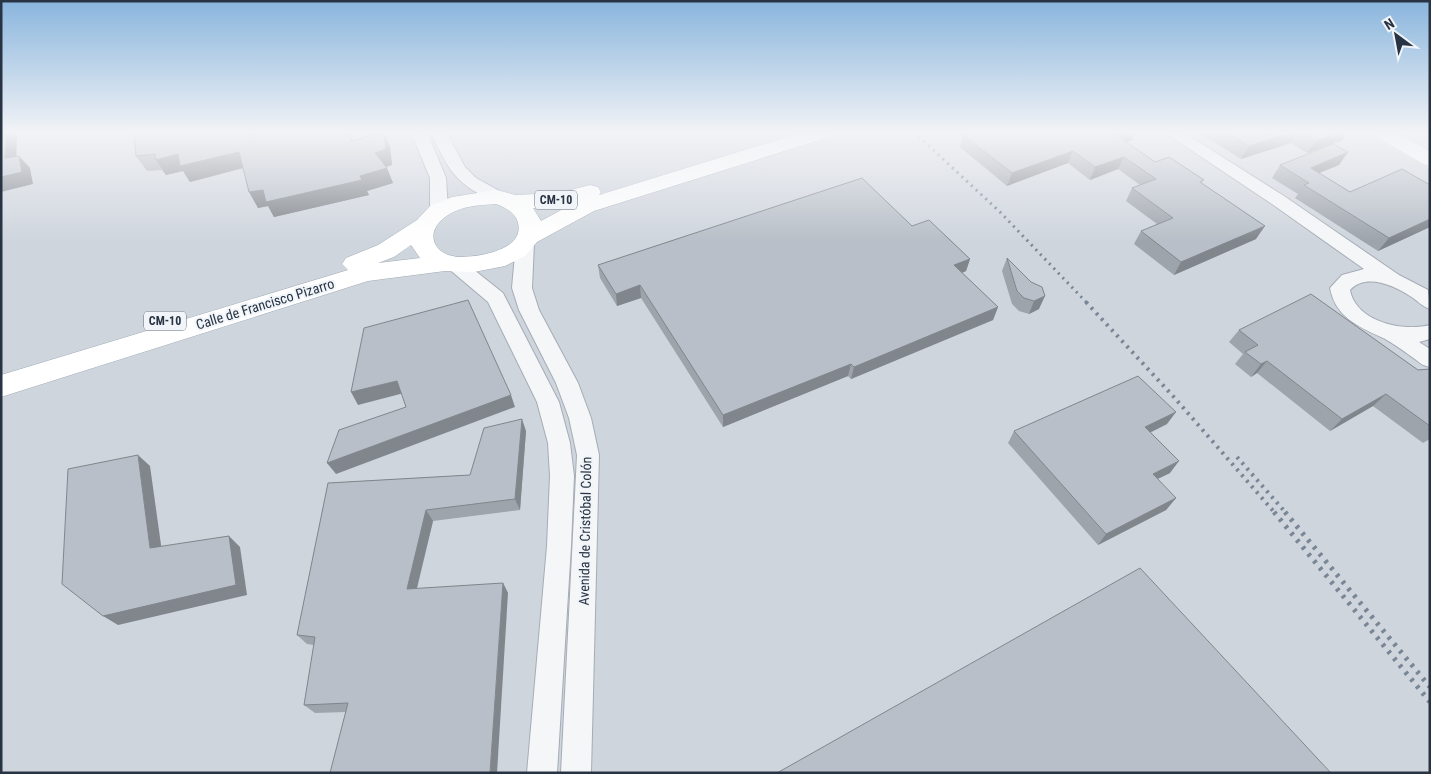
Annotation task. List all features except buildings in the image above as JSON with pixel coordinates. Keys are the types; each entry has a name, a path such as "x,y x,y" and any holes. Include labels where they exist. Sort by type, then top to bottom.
{"main road":[{"name":"CM-10","path":"432,218 470,199 558,200 579,196 671,168"},
{"name":"CM-10","path":"451,264 474,265 493,261 506,256 563,216 586,206 708,168"},
{"name":"CM-10","path":"506,200 523,208 528,216 530,225 527,240"},
{"path":"432,218 421,235 427,253 451,264"},
{"name":"Calle de Francisco Pizarro","path":"1,370 347,266 386,251 432,218"},
{"name":"Calle de Francisco Pizarro","path":"1,386 367,273 451,264"}],"street":[{"path":"432,218 438,178 434,168"},
{"path":"458,168 470,182 506,200"},
{"path":"1228,168 1392,279 1410,287 1430,302"},
{"name":"Avenida de Cristóbal Colón","path":"527,240 522,288 529,310 567,383 580,418 588,455 576,773"},
{"path":"1337,241 1346,280"},
{"name":"Avenida de Cristóbal Colón","path":"451,264 496,298 548,402 559,443 562,476 542,773"},
{"path":"1392,279 1357,275 1346,280 1340,288 1342,299 1351,311 1366,322 1385,331 1430,359"},
{"path":"1385,331 1405,336 1422,335 1430,332"}],"shaded area":[{"path":"1,168 1430,169 1430,773 1,773"}],"railway":[{"path":"953,168 1000,212 1087,303"},
{"path":"1086,302 1173,396 1275,513"},
{"path":"1237,457 1286,513"},
{"path":"1274,512 1430,702"},
{"path":"1285,512 1430,687"}]}
